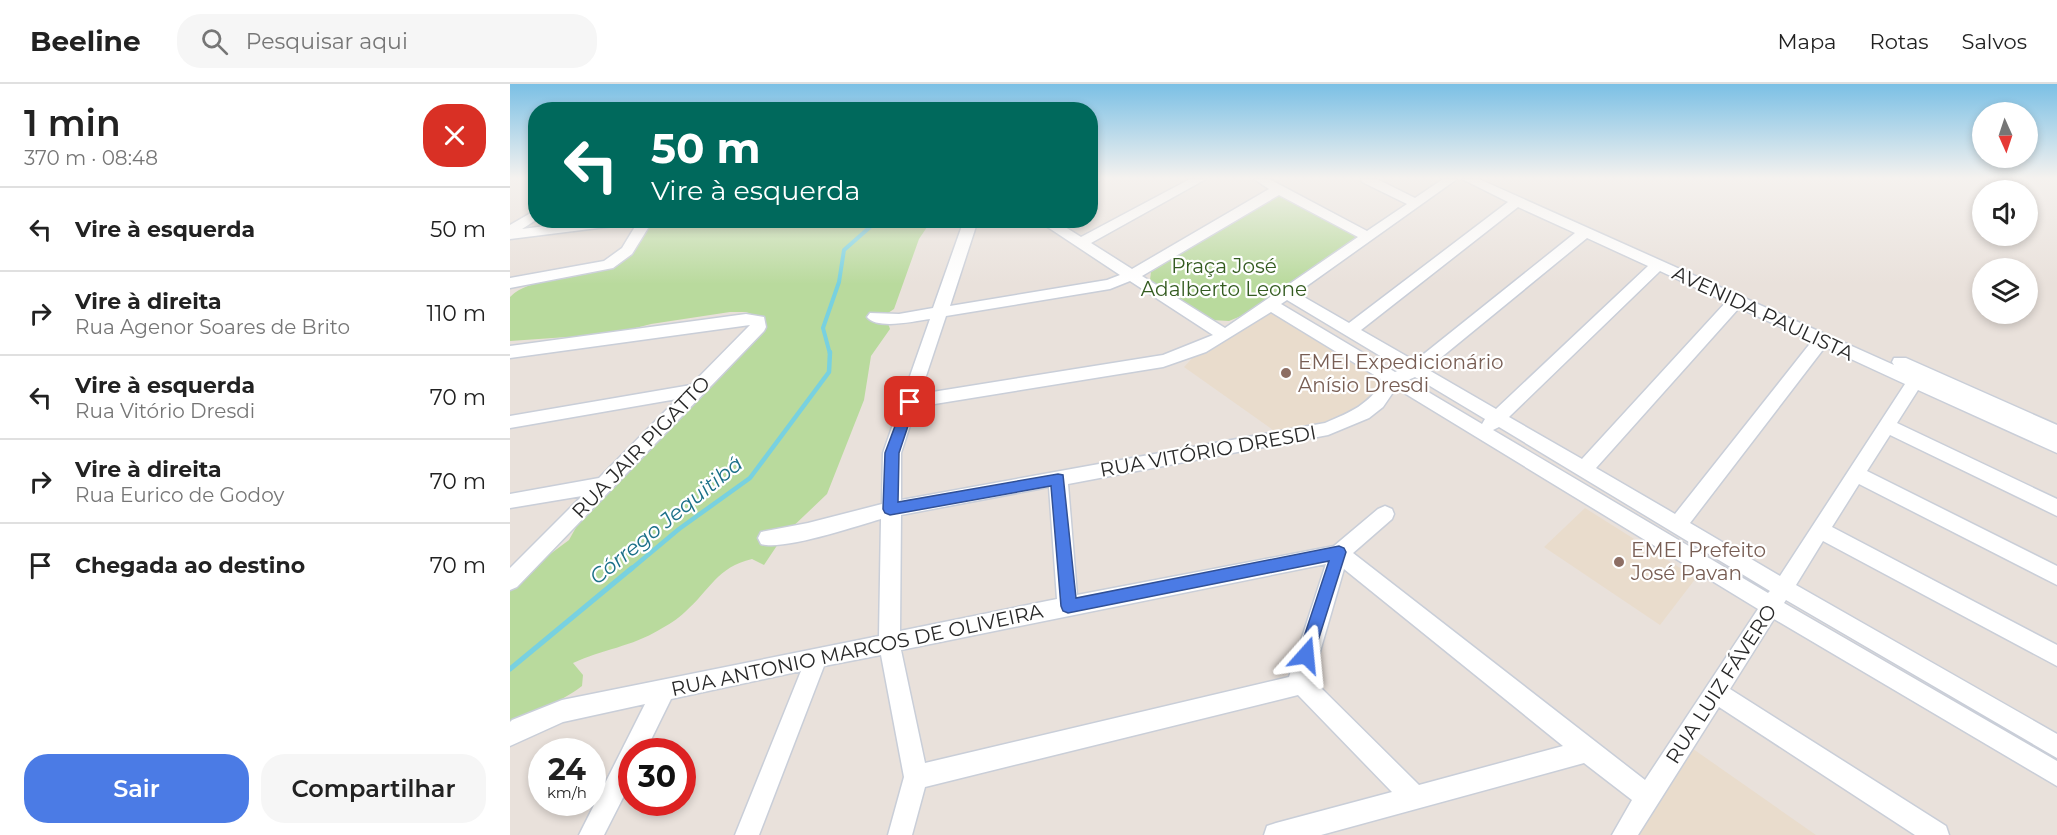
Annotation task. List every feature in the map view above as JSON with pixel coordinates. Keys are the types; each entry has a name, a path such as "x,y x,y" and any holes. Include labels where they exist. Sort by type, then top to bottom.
{"street":[{"path":"1081,243 1134,214"},
{"path":"875,317 899,319 1093,288 1133,275 1236,214"},
{"path":"1325,214 1368,237"},
{"path":"910,402 1163,361 1194,352 1271,305 1400,214"},
{"path":"1350,330 1500,214"},
{"name":"AVENIDA PAULISTA","path":"1546,214 2057,446"},
{"name":"AVENIDA PAULISTA","path":"1572,214 2057,432"},
{"path":"510,231 528,219"},
{"path":"510,235 566,228"},
{"path":"511,283 608,265 633,244 642,228"},
{"path":"900,835 916,777 889,643 892,453 968,228"},
{"path":"1057,228 1225,335"},
{"name":"RUA VITÓRIO DRESDI","path":"768,538 808,531 890,509 1328,429 1363,414 1377,403 1393,380 1415,370 1585,232"},
{"path":"1483,432 1658,265"},
{"path":"1287,293 1783,588 2057,747"},
{"path":"1584,469 1736,301"},
{"path":"1271,305 1771,606 2057,774"},
{"name":"RUA JAIR PIGATTO","path":"510,352 746,319 758,321 758,327 510,581"},
{"path":"1677,525 1822,340"},
{"name":"RUA LUIZ FÁVERO","path":"1624,835 1915,382"},
{"path":"510,422 696,390"},
{"path":"1887,426 2057,507"},
{"path":"1856,474 2057,576"},
{"path":"1058,479 1068,606"},
{"path":"510,501 606,484"},
{"path":"1385,514 1339,552 1300,676 1302,684 1415,798"},
{"path":"1820,530 2057,656"},
{"path":"1339,552 1587,751 1648,797"},
{"name":"RUA ANTONIO MARCOS DE OLIVEIRA","path":"515,732 562,711 1339,552"},
{"path":"747,835 816,660"},
{"path":"916,777 1302,684"},
{"path":"640,738 664,690"},
{"path":"1716,692 1936,835"},
{"path":"1283,834 1587,751"},
{"path":"591,835 618,781"}],"shaded area":[{"name":"EMEI Expedicionário Anísio Dresdi","path":"1271,307 1391,379 1375,401 1327,426 1280,435 1184,367 1196,354"},
{"name":"EMEI Prefeito José Pavan","path":"1585,508 1696,578 1660,625 1544,547"},
{"path":"1686,744 1816,835 1626,835"}],"green space":[{"name":"Praça José Adalberto Leone","path":"1246,214 1317,214 1354,234 1355,238 1241,316 1229,321 1212,320 1150,280 1151,272"},
{"path":"647,228 926,228 919,239 894,309 885,315 890,329 871,356 864,400 827,494 784,535 764,565 752,559 730,568 722,573 682,615 666,626 639,640 573,663 583,675 582,686 518,723 510,730 510,584 569,540 584,513 625,464 670,430 687,398 745,351 766,325 765,319 746,312 730,312 651,324 624,331 599,342 567,337 510,341 510,297 514,293 533,284 583,275 609,266 621,260"}],"waterway":[{"name":"Córrego Jequitibá","path":"830,354 823,328 839,282 844,250 869,228"},
{"name":"Córrego Jequitibá","path":"630,570 679,529 750,478 829,372 830,354"},
{"name":"Córrego Jequitibá","path":"510,669 632,568"}],"place":[{"name":"EMEI Expedicionário Anísio Dresdi","path":"1286,373"},
{"name":"EMEI Prefeito José Pavan","path":"1619,562"}],"route":[{"path":"910,402 892,453 890,509 1058,479 1068,606 1339,552 1306,655"}]}
